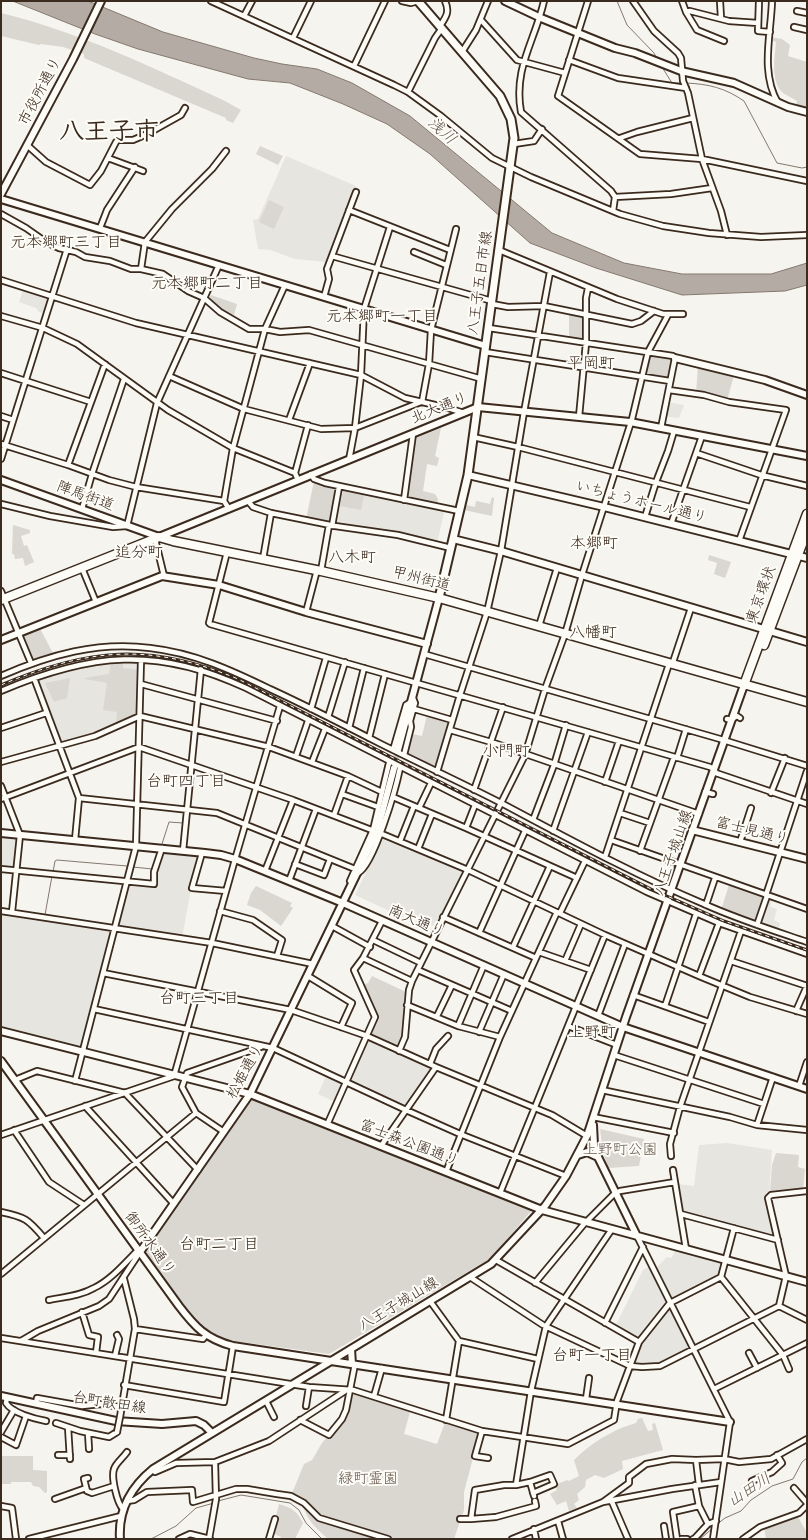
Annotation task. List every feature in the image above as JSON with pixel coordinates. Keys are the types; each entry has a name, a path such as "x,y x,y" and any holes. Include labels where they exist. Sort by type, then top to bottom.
{"highway":[{"name":"東京環状","path":"746,686 795,555 807,514"},
{"name":"東京環状","path":"795,555 807,531"},
{"name":"甲州街道","path":"157,538 319,570 439,598 807,702"},
{"path":"2,597 157,538"}],"main road":[{"name":"八王子五日市線","path":"418,1 497,92 509,113 513,127 514,144 468,475 439,598"}],"street":[{"name":"市役所通り","path":"1,194 101,1"},
{"path":"211,1 408,92 441,116 489,156 531,177 613,211 671,228 727,235 807,236"},
{"path":"244,16 252,1"},
{"path":"293,38 311,1"},
{"path":"354,66 385,1"},
{"path":"402,1 411,3 418,1"},
{"path":"408,92 448,13 449,10 445,1"},
{"path":"462,52 481,20 488,1"},
{"path":"505,1 540,18 615,48 635,53 681,71 734,83 791,109 807,112"},
{"path":"544,1 540,18 521,70 520,109 611,191 615,197 613,211"},
{"path":"588,1 558,96 620,138 640,154 646,156 664,155 702,159 807,181"},
{"path":"633,1 654,31 681,58 681,71 688,93 702,159 721,211 727,235"},
{"path":"682,1 686,12 698,31 724,41"},
{"path":"720,1 722,18"},
{"path":"759,1 758,31 770,32"},
{"path":"772,1 767,60 771,90 778,103"},
{"path":"686,12 690,10 739,22 758,23"},
{"path":"797,11 807,13"},
{"path":"481,20 517,60 565,73"},
{"path":"794,27 807,30"},
{"path":"569,60 618,78 685,85"},
{"path":"27,145 46,162 90,185 118,140 133,140 147,134 181,115 185,108"},
{"path":"509,113 520,109"},
{"path":"620,138 693,118"},
{"path":"514,144 534,141 542,129"},
{"path":"141,268 146,242 172,208 212,169 226,152"},
{"path":"108,158 144,170"},
{"path":"100,228 108,210 135,167"},
{"path":"615,197 662,195 712,188"},
{"path":"324,297 329,279 327,268 356,192"},
{"path":"1,199 364,309 486,349 533,359 670,381"},
{"path":"348,210 450,250"},
{"path":"1,214 46,242 85,257 110,261 131,269 141,268 163,274 188,292 204,298 220,312 249,329 265,329 280,332 309,330 482,379"},
{"path":"349,460 361,375 364,309 390,227"},
{"path":"422,402 429,364 431,330 456,229"},
{"path":"500,248 588,288 668,315 683,314"},
{"path":"1,460 3,445 14,420 67,249"},
{"path":"414,252 446,265"},
{"path":"332,256 508,307 544,306 632,324 641,321 654,311"},
{"path":"1,504 50,516 114,527 127,526 158,403 219,265"},
{"path":"438,772 468,667 487,612 501,551 533,359 550,272"},
{"path":"1,280 136,323 361,375 405,398 464,413"},
{"path":"229,509 224,501 233,448 265,329 285,285"},
{"path":"579,417 586,343 588,288"},
{"path":"399,1050 405,1037 407,1004 412,981 524,755 565,634 630,422 648,352 668,315"},
{"path":"1,316 42,328 77,344 158,403 233,448 295,473"},
{"path":"489,328 648,352 765,380 807,396"},
{"path":"662,428 675,358"},
{"path":"289,420 310,363"},
{"path":"68,465 105,364"},
{"path":"1,373 91,402"},
{"path":"169,376 244,409 321,429 355,428 422,402"},
{"path":"82,509 124,379"},
{"path":"669,390 704,395 729,402 786,410 738,541"},
{"name":"北大通り","path":"157,538 298,480 313,472 349,460 478,407 630,422 807,456"},
{"path":"1,416 14,420"},
{"path":"298,480 295,473 308,425"},
{"path":"645,518 674,431"},
{"path":"404,500 413,434"},
{"path":"671,524 702,436"},
{"path":"474,437 750,507"},
{"path":"3,445 136,487 224,501"},
{"path":"696,453 762,475 807,486"},
{"path":"313,472 314,479 340,487 404,500 460,515"},
{"name":"いちょうホール通り","path":"468,475 807,558"},
{"name":"陣馬街道","path":"1,480 157,538"},
{"path":"306,612 331,526 340,487"},
{"path":"248,501 254,507 272,513 331,526 398,535 451,548"},
{"path":"263,559 272,513"},
{"path":"157,538 164,576"},
{"path":"453,539 501,551 807,642"},
{"path":"226,552 210,624 676,757 771,793 807,804"},
{"path":"82,568 96,602"},
{"path":"539,627 557,568"},
{"path":"1,640 157,577 164,576 219,585 306,612 427,644"},
{"path":"2,597 31,663"},
{"path":"398,752 413,703 439,598"},
{"path":"605,857 650,719 691,608"},
{"path":"1,676 31,663 72,652 108,646 132,646 164,650 205,660 222,666 328,717 500,803 635,874 706,905 807,942"},
{"path":"424,654 726,740 807,766"},
{"path":"311,709 326,658"},
{"path":"75,1081 136,846 141,660"},
{"path":"1,691 34,678 90,662 160,660 202,669 227,679 394,766 668,902 718,923 807,954"},
{"path":"328,717 345,662"},
{"path":"349,728 364,668"},
{"path":"183,851 202,669"},
{"path":"369,738 385,674"},
{"path":"34,678 80,798 74,840"},
{"path":"141,684 277,721"},
{"name":"八王子城山線","path":"120,1539 122,1512 126,1501 136,1485 153,1469 496,1260 542,1210 566,1176 587,1136 617,1045 628,1021 635,995 746,686"},
{"path":"413,703 452,720"},
{"path":"1,1134 174,1076 280,706"},
{"path":"474,790 503,707"},
{"path":"1,728 46,713"},
{"path":"1,762 95,736 140,716 269,747 348,776 382,792"},
{"path":"296,756 308,721"},
{"path":"533,820 554,765 566,725"},
{"path":"312,762 325,729"},
{"path":"640,850 686,729"},
{"path":"450,730 491,742 699,814"},
{"path":"553,831 588,732"},
{"path":"605,782 619,741"},
{"path":"3,798 138,747 316,808 400,841 501,885 604,935 699,976 750,997 807,1014"},
{"path":"771,793 785,758"},
{"path":"376,832 378,807 382,792 394,766"},
{"path":"376,832 393,797 394,766"},
{"name":"松姫通り","path":"139,1251 250,1094 350,890 356,871 376,832 394,766"},
{"path":"757,925 807,771"},
{"path":"334,815 348,776"},
{"path":"400,841 431,783"},
{"path":"1,786 3,798 20,835 12,912"},
{"path":"342,794 378,807"},
{"path":"393,797 577,878"},
{"path":"80,798 217,813 356,871"},
{"path":"265,871 293,800"},
{"path":"466,828 475,805"},
{"path":"289,881 316,808"},
{"path":"740,842 752,808"},
{"path":"620,812 650,823"},
{"path":"418,849 432,814"},
{"name":"富士見通り","path":"694,830 807,859"},
{"path":"479,933 525,831"},
{"name":"南大通り","path":"1,833 162,848 221,855 235,859 343,903 624,1027 807,1089"},
{"path":"611,840 807,910"},
{"path":"1,869 154,884 154,872 162,848"},
{"path":"202,853 192,888 226,892"},
{"path":"295,864 324,875 330,859"},
{"path":"446,1172 480,1085 524,983 585,861"},
{"path":"513,947 550,866"},
{"path":"706,905 715,878"},
{"path":"1,911 212,943 313,964"},
{"path":"220,911 254,920 282,940 278,956"},
{"path":"665,1006 696,914"},
{"path":"444,917 536,958"},
{"path":"327,1125 375,1017 354,970 364,958 382,921"},
{"path":"699,976 718,923"},
{"path":"565,961 581,924"},
{"path":"332,926 370,947"},
{"path":"671,1156 670,1144 680,1107 741,931"},
{"path":"500,1193 577,1006 604,935"},
{"path":"374,940 421,963"},
{"path":"598,1016 625,944"},
{"path":"539,952 591,970"},
{"path":"364,958 412,981"},
{"path":"731,961 807,986 796,1011"},
{"path":"457,1027 484,965"},
{"path":"418,970 512,1011"},
{"path":"103,973 291,1010 341,1027 535,1107 562,1120 587,1136 594,1145"},
{"path":"479,1032 504,974"},
{"path":"308,976 352,1003 341,1027"},
{"path":"437,1016 452,985"},
{"path":"635,995 709,1022"},
{"path":"407,1004 437,1016 457,1027 500,1038"},
{"path":"94,1009 273,1048 460,1134 566,1176"},
{"path":"568,1026 617,1045"},
{"name":"富士森公園通り","path":"1,1032 250,1094 542,1210 807,1282"},
{"path":"430,1064 436,1049 448,1036"},
{"path":"224,1132 196,1113 182,1087 187,1073 262,1047"},
{"path":"614,1055 690,1078 764,1104"},
{"name":"御所水通り","path":"1,1061 188,1318 206,1335 221,1343 730,1422"},
{"path":"799,1086 807,1062"},
{"path":"381,1146 436,1067"},
{"path":"15,1080 37,1071 125,1093 198,1170"},
{"path":"757,1125 772,1077"},
{"path":"602,1090 757,1125 807,1130"},
{"path":"85,1106 174,1204"},
{"path":"1,1274 196,1113"},
{"path":"674,1133 593,1117 594,1145 598,1157 730,1422 713,1539"},
{"path":"14,1130 49,1182 84,1205"},
{"path":"578,1156 587,1152 598,1157"},
{"path":"673,1170 686,1249"},
{"path":"535,1283 586,1222 615,1193 675,1182"},
{"path":"470,1277 546,1326 630,1366 660,1366 779,1306 786,1277 768,1198 771,1195 807,1192"},
{"path":"1,1212 20,1216 30,1221 44,1238"},
{"path":"681,1214 778,1240"},
{"path":"1,1338 292,1384 348,1390 374,1396 482,1431 568,1444 614,1420 617,1404 638,1342 670,1303 721,1277 734,1228"},
{"path":"516,1485 531,1391 546,1326 612,1229"},
{"path":"605,1324 643,1248"},
{"path":"20,1341 38,1331 99,1306 109,1299 124,1278 139,1251"},
{"path":"49,1300 77,1295 95,1288 139,1251"},
{"path":"496,1260 638,1342"},
{"path":"721,1277 783,1355 789,1369"},
{"path":"56,1423 109,1437 117,1432 135,1329 124,1278"},
{"path":"430,1301 459,1341 538,1359"},
{"path":"779,1306 807,1320"},
{"path":"82,1312 89,1335 98,1337 96,1353"},
{"path":"135,1329 203,1339 206,1335"},
{"path":"115,1356 119,1339 117,1335"},
{"path":"446,1420 459,1341"},
{"path":"714,1390 807,1342"},
{"path":"124,1385 224,1402 233,1346"},
{"path":"300,1420 329,1435 342,1419 346,1410 353,1364 351,1349"},
{"path":"749,1352 757,1368"},
{"path":"374,1396 382,1368"},
{"path":"586,1399 589,1378"},
{"path":"306,1406 309,1386"},
{"path":"153,1469 155,1472 176,1463 215,1462 268,1441 348,1390"},
{"path":"4,1396 6,1405 14,1410 31,1418 46,1421"},
{"name":"台町散田線","path":"4,1396 121,1422 162,1424 196,1422 204,1425 212,1432"},
{"path":"36,1403 37,1398 82,1406 101,1404 121,1407"},
{"path":"266,1400 274,1417"},
{"path":"1,1432 14,1410"},
{"path":"1,1437 16,1445 26,1416"},
{"path":"58,1455 70,1457 68,1427"},
{"path":"482,1431 475,1456 488,1458"},
{"path":"88,1433 89,1450"},
{"path":"512,1539 602,1503 629,1482 629,1477 646,1464 672,1459 751,1461 771,1459 807,1439"},
{"path":"29,1539 122,1512 114,1486 114,1469 127,1452"},
{"path":"752,1481 772,1472 782,1462 777,1455"},
{"path":"696,1460 699,1506 708,1524"},
{"path":"179,1539 190,1534 210,1539 216,1496 215,1462"},
{"path":"471,1519 475,1490 516,1485 550,1475 554,1484 534,1497"},
{"path":"88,1478 84,1479 86,1488 87,1491 92,1493 114,1486"},
{"path":"460,1519 496,1517 536,1506 530,1482"},
{"path":"602,1503 721,1482"},
{"path":"55,1498 86,1488"},
{"path":"743,1539 760,1527 799,1513 807,1504 794,1488"},
{"path":"126,1501 134,1500 147,1492 192,1490 193,1502 236,1489 246,1489 291,1496 309,1506 319,1518 388,1539"},
{"path":"612,1502 628,1539"},
{"path":"1,1506 12,1508 16,1539"},
{"path":"677,1539 672,1512 699,1506"},
{"path":"269,1539 275,1519"},
{"path":"558,1521 563,1539"},
{"path":"693,1539 708,1524 716,1521"},
{"path":"664,1526 666,1539"},
{"path":"534,1530 536,1539"},
{"path":"681,1539 687,1539"}],"shaded area":[{"path":"13,1 88,1 163,32 254,58 317,69 352,83 410,116 552,233 624,263 682,274 771,274 807,263 807,285 785,291 682,295 596,268 530,243 430,154 387,124 290,83 248,79 138,49"},
{"path":"286,156 356,186 326,262 295,259 270,250 258,249 253,220 258,219"},
{"path":"23,290 49,297 44,313 19,302"},
{"path":"667,402 684,405 679,418 664,416"},
{"path":"342,489 445,509 437,543 334,525"},
{"path":"114,662 139,662 137,715 95,735 60,742 36,681 37,678 90,665"},
{"path":"1,837 19,839 16,871 1,869"},
{"path":"382,839 462,872 435,927 404,914 400,923 393,921 396,914 355,895"},
{"path":"161,853 201,857 191,889 182,938 115,928 127,882 154,884 154,872"},
{"path":"767,896 773,898 770,907 777,909 774,920 780,923 778,932 757,925"},
{"path":"1,914 109,929 110,932 81,1046 1,1027"},
{"path":"367,1039 431,1067 404,1106 401,1107 349,1082"},
{"path":"327,1074 346,1083 337,1103 318,1094"},
{"path":"727,1143 772,1150 769,1195 766,1198 775,1236 682,1213 678,1184 694,1186 699,1145"},
{"path":"675,1250 722,1263 719,1275 672,1299 656,1268 667,1257 672,1258"},
{"path":"649,1267 668,1303 638,1340 615,1327 643,1270"},
{"path":"670,1307 689,1348 660,1363 633,1364 640,1343"}],"green space":[{"path":"1,13 87,40 169,75 241,110 233,123 226,120 226,118 84,58 84,54 63,47 39,45 1,36"},
{"path":"771,37 782,39 790,45 788,56 807,62 807,108 796,106 797,101 783,93 779,88 774,69 776,42 771,40"},
{"path":"260,146 283,156 278,165 256,154"},
{"path":"269,200 284,207 274,229 259,222"},
{"path":"211,295 237,304 234,315 220,308 210,298"},
{"path":"569,313 585,316 583,340 569,339"},
{"path":"648,352 673,356 670,381 642,377"},
{"path":"698,366 734,375 727,401 696,394"},
{"path":"441,428 435,456 439,458 437,466 427,464 423,491 435,494 438,499 437,505 409,500 406,496 414,439"},
{"path":"314,481 337,488 333,524 306,519"},
{"path":"343,491 364,495 361,510 340,506"},
{"path":"492,497 494,498 492,516 464,510 466,505 475,507 476,501 490,504"},
{"path":"13,525 30,530 30,533 21,536 24,546 27,545 34,562 25,566 23,558 15,559 14,554 12,554"},
{"path":"709,555 731,562 725,578 714,574 717,563 708,560"},
{"path":"38,625 54,655 33,661 19,633"},
{"path":"111,662 123,662 123,668 139,670 137,715 116,725 117,712 103,710 107,683 85,679 109,674"},
{"path":"70,678 67,698 54,702 45,683"},
{"path":"427,715 450,722 435,769 407,753 412,734 422,736"},
{"path":"729,885 763,897 756,922 754,923 721,910"},
{"path":"256,886 292,903 290,906 293,908 281,926 260,910 247,905 251,893"},
{"path":"372,976 406,992 402,1037 398,1046 372,1036 371,1032 377,1017 363,985 368,983"},
{"path":"250,1099 532,1210 491,1258 329,1354 234,1341 208,1332 193,1320 146,1252"},
{"name":"上野町公園","path":"600,1129 644,1139 639,1166 608,1168 603,1152"},
{"path":"776,1153 799,1155 798,1167 805,1169 803,1189 770,1191 772,1165"},
{"name":"緑町霊園","path":"350,1390 411,1408 404,1434 437,1444 446,1420 482,1431 464,1492 464,1510 454,1539 328,1539 309,1519 303,1503 291,1496 304,1464 312,1460 322,1443 342,1419"},
{"path":"642,1418 648,1431 653,1430 652,1424 655,1423 663,1450 622,1461 623,1469 604,1478 595,1475 586,1480 585,1487 577,1494 579,1500 574,1504 577,1508 569,1511 566,1501 557,1505 550,1494 557,1490 555,1485 579,1476 574,1460 602,1438 636,1423 638,1419"},
{"path":"1,1456 33,1456 33,1470 47,1471 47,1492 45,1493 39,1487 33,1486 31,1482 1,1484"},
{"path":"279,1504 294,1510 303,1523 295,1539 281,1539 281,1537 272,1533"},
{"path":"797,1515 807,1533 807,1539 766,1539 764,1527"}],"waterway":[{"path":"617,1 627,25 654,53 657,59"},
{"path":"662,67 672,83 682,83"},
{"path":"686,83 702,84 716,88 744,101 777,163 802,168 807,167"},
{"path":"162,844 169,822 183,823"},
{"path":"53,872 55,861 57,860 127,866"},
{"path":"133,867 152,869"},
{"path":"45,915 52,876"},
{"name":"山田川","path":"716,1525 725,1518 741,1511 751,1500 772,1486 793,1479 802,1462 807,1458"},
{"name":"山田川","path":"218,1501 241,1495 290,1503 299,1510 306,1523 322,1539"},
{"name":"山田川","path":"151,1539 176,1526 196,1508 214,1503"},
{"name":"山田川","path":"700,1539 713,1528"}],"tunnel":[{"path":"394,768 398,750"}],"railway":[{"path":"1,685 62,663 119,654 176,659 206,667 238,679 651,889 724,921 807,950"}],"district":[{"name":"八王子市","path":"109,134"},
{"name":"元本郷町三丁目","path":"66,244"},
{"name":"元本郷町二丁目","path":"207,285"},
{"name":"元本郷町一丁目","path":"382,318"},
{"name":"平岡町","path":"591,365"},
{"name":"本郷町","path":"594,545"},
{"name":"追分町","path":"139,554"},
{"name":"八木町","path":"352,559"},
{"name":"八幡町","path":"593,634"},
{"name":"小門町","path":"506,753"},
{"name":"台町四丁目","path":"186,783"},
{"name":"台町三丁目","path":"199,1000"},
{"name":"上野町","path":"592,1034"},
{"name":"台町二丁目","path":"219,1246"},
{"name":"台町一丁目","path":"592,1357"}],"water label":[{"name":"浅川","path":"441,132"}]}
